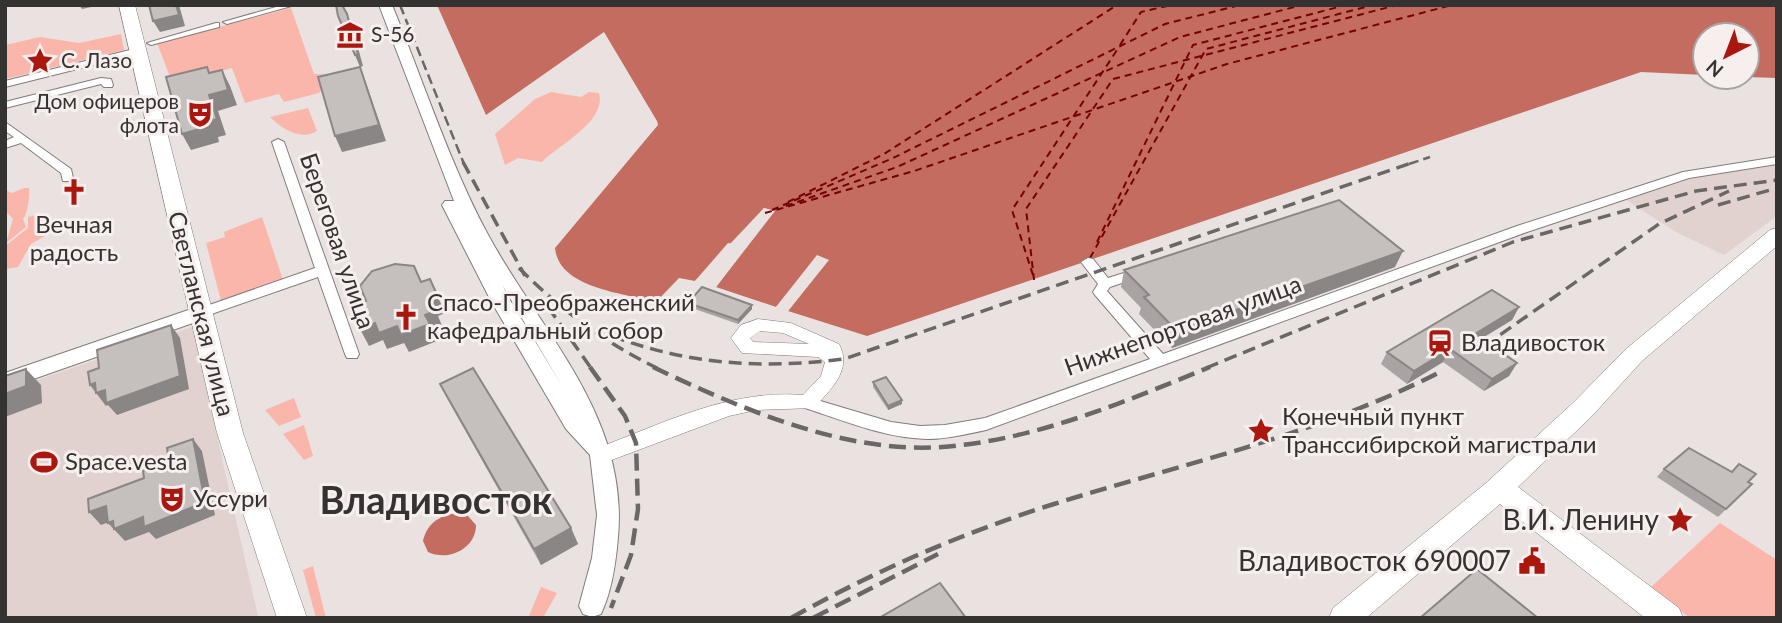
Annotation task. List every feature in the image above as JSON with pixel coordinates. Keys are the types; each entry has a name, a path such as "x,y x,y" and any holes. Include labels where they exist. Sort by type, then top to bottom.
{"main road":[{"path":"376,5 422,131 466,238 574,423 602,455"},
{"path":"385,5 409,71 479,234 591,415 602,455 610,531 606,562 592,606"},
{"name":"Светланская улица","path":"131,6 145,47 200,313 244,481 288,616"},
{"path":"1344,618 1499,488 1634,355 1777,235"},
{"path":"5,381 200,313"},
{"path":"1499,488 1668,618"}],"street":[{"path":"227,22 292,5"},
{"path":"5,84 216,25"},
{"path":"5,105 101,81 107,81 108,85"},
{"path":"5,125 67,172 67,178"},
{"path":"5,145 22,138"},
{"name":"Береговая улица","path":"278,142 352,355"},
{"name":"Нижнепортовая улица","path":"602,455 742,405 774,399 807,403 906,430 947,432 986,424 1522,229 1687,175 1777,160"},
{"path":"1088,262 1105,284"},
{"path":"1158,266 1105,284 1100,292 1161,362"},
{"path":"200,313 322,271"},
{"path":"807,403 828,381 835,368 833,358"}],"shaded area":[{"path":"437,5 1777,5 1777,78 1761,77 1761,21 1691,21 1691,74 1641,72 867,336 788,311 828,260 818,256 776,307 716,287 774,211 764,208 733,244 728,243 695,281 679,278 656,302 595,287 568,272 559,262 555,248 658,125 604,32 486,115"},
{"path":"291,8 314,74 334,75 319,93 284,102 279,94 245,103 232,68 173,85 157,43"},
{"path":"121,34 124,50 5,79 5,45 40,37 79,43"},
{"path":"551,92 581,97 589,92 599,93 596,114 579,132 542,162 518,158 505,165 495,134 535,99"},
{"path":"308,108 317,131 311,134 292,132 270,117"},
{"path":"1777,164 1777,216 1724,255 1676,232 1626,200 1700,176"},
{"path":"29,188 23,219 26,227 6,243 13,219 5,210 5,190 12,193"},
{"path":"28,217 43,217 45,236 31,244 18,267 5,269 5,246 28,228"},
{"path":"262,217 283,280 221,301 206,243 225,237 224,232"},
{"path":"192,327 258,616 5,618 5,391"},
{"path":"294,398 301,417 279,426 265,410"},
{"path":"304,425 313,456 304,460 283,434"},
{"path":"460,513 467,515 476,525 471,540 460,551 452,554 436,555 428,552 423,541 432,524 441,517"},
{"path":"1720,523 1777,560 1777,618 1690,618 1650,588"},
{"path":"313,566 326,618 316,618 303,570"},
{"path":"541,587 557,593 543,618 528,618"}],"pier":[{"path":"764,208 775,211 716,287 713,286 768,212 765,212 735,247 729,247 699,282 695,281"},
{"path":"817,255 829,260 788,311 784,309 823,261 818,260 780,308 776,307"}],"building":[{"path":"149,5 176,5 179,15 153,21"},
{"name":"S-56","path":"336,5 342,5 347,14 358,54 355,55"},
{"path":"207,67 209,73 222,70 228,90 209,95 217,119 209,121 210,126 182,134 166,77"},
{"path":"360,67 379,125 335,136 318,77"},
{"path":"1339,200 1403,251 1177,331 1144,297 1149,295 1124,270"},
{"name":"Спасо-Преображенский кафедральный собор","path":"395,264 414,266 421,282 430,279 438,297 430,300 435,311 425,315 430,324 401,335 397,326 379,333 375,323 360,329 351,306 366,301 360,286 372,271"},
{"path":"702,287 752,305 738,320 688,303"},
{"path":"1492,290 1519,307 1475,334 1517,363 1492,379 1450,349 1414,371 1387,352"},
{"path":"171,325 180,376 106,403 105,390 96,393 95,383 90,385 88,372 99,368 97,350"},
{"path":"473,368 571,528 534,549 440,384"},
{"path":"26,369 26,386 5,394 5,376"},
{"path":"886,377 902,400 888,406 873,382"},
{"name":"Уссури","path":"193,439 205,502 144,527 143,517 114,529 113,521 108,523 106,506 89,512 88,499 144,478 143,471 169,461 167,448"},
{"path":"1689,448 1732,472 1739,464 1756,474 1748,482 1752,484 1726,509 1664,469"},
{"path":"1477,569 1538,618 1420,618"},
{"path":"940,583 966,618 879,618"}],"ferry route":[{"path":"788,202 884,154 1117,5"},
{"path":"1120,45 1141,12 1171,5"},
{"path":"772,210 893,158 1165,24 1240,5"},
{"path":"1102,73 1180,37 1302,5"},
{"path":"1186,60 1193,45 1346,5"},
{"path":"1202,56 1206,49 1373,5"},
{"path":"1202,56 1397,5"},
{"path":"1191,76 1227,64 1452,5"},
{"path":"1102,73 1117,50"},
{"path":"1186,60 1202,56"},
{"path":"1191,76 1202,56"},
{"path":"1092,110 1113,79 1186,60"},
{"path":"1175,82 1186,60"},
{"path":"786,206 897,167 1102,73"},
{"path":"1073,117 1102,73"},
{"path":"1090,258 1191,76"},
{"path":"1175,82 1191,76"},
{"path":"1092,110 1175,82"},
{"path":"1097,242 1175,82"},
{"path":"1034,280 1026,209 1092,110"},
{"path":"1073,117 1092,110"},
{"path":"765,213 914,171 1073,117"},
{"path":"1033,275 1012,210 1073,117"}],"railway":[{"path":"400,5 464,163"},
{"path":"1409,164 1430,157"},
{"path":"612,336 669,353 726,362 784,364 844,359 1414,162"},
{"path":"464,163 522,271"},
{"path":"1206,368 1513,242 1696,191 1777,180"},
{"path":"1718,205 1777,188"},
{"path":"1484,346 1659,224 1729,191"},
{"path":"519,268 522,271"},
{"path":"522,271 584,324 619,348 657,368"},
{"path":"522,271 525,276"},
{"path":"548,307 591,368"},
{"path":"590,367 625,416 636,443 638,509 631,555 611,608"},
{"path":"653,367 721,398 793,425 831,436 905,447 977,443 1045,428 1112,406 1210,367"},
{"path":"791,618 887,569 986,527 1298,431 1393,394 1440,372"},
{"path":"813,618 938,554"}],"place":[{"name":"S-56","path":"350,35"},
{"name":"С. Лазо","path":"40,61"},
{"name":"Дом офицеров флота","path":"200,114"},
{"name":"Вечная радость","path":"74,192"},
{"name":"Спасо-Преображенский кафедральный собор","path":"406,317"},
{"name":"Владивосток","path":"1440,343"},
{"name":"Конечный пункт Транссибирской магистрали","path":"1261,431"},
{"name":"Space.vesta","path":"44,462"},
{"name":"Уссури","path":"172,499"},
{"name":"В.И. Ленину","path":"1680,520"},
{"name":"Владивосток 690007","path":"1532,561"}],"district":[{"name":"Владивосток","path":"436,501"}]}
